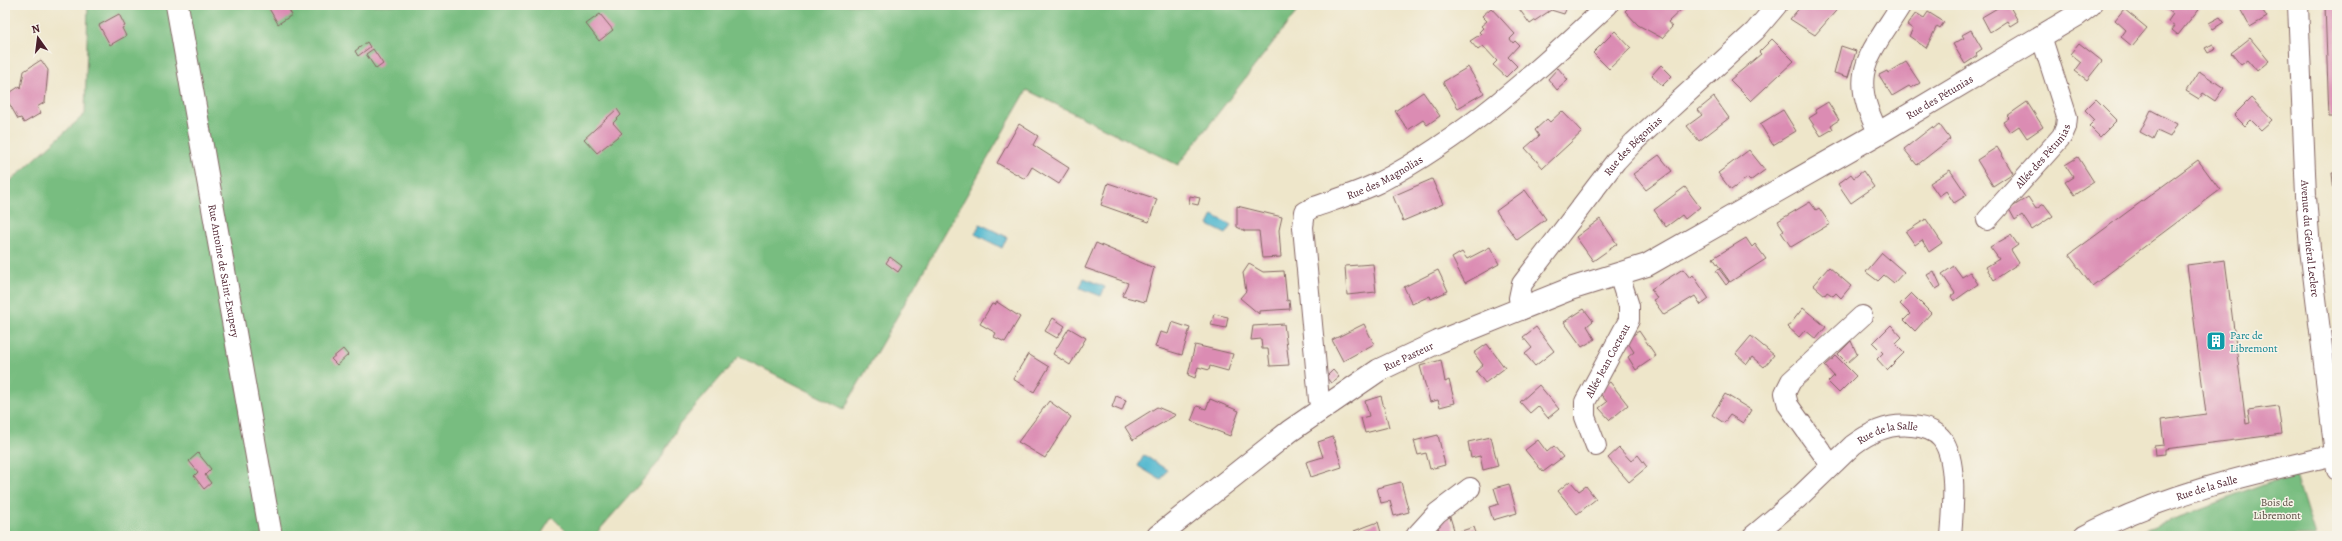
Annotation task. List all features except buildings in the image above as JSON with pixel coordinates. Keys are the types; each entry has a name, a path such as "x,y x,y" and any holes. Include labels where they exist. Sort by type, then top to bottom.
{"street":[{"name":"Rue Antoine de Saint-Exupery","path":"177,5 271,536"},
{"name":"Rue des Magnolias","path":"1323,407 1318,400 1303,227 1305,212 1376,184 1414,163 1549,61 1608,5"},
{"name":"Rue des Bégonias","path":"1522,308 1519,298 1522,284 1616,161 1634,142 1755,31 1777,5"},
{"path":"1879,133 1867,110 1862,80 1867,60 1901,5"},
{"name":"Rue des Pétunias","path":"1694,239 1879,133 2076,15 2090,5"},
{"name":"Avenue du Général Leclerc","path":"2298,5 2306,204 2336,463"},
{"name":"Allée des Pétunias","path":"1987,220 2062,136 2066,127 2067,117 2041,36"},
{"name":"Rue Pasteur","path":"1158,536 1323,407 1379,370 1438,342 1570,289 1619,275 1647,265 1694,239"},
{"name":"Allée Jean Cocteau","path":"1596,446 1585,417 1585,402 1629,320 1629,306 1619,275"},
{"path":"1831,465 1788,406 1786,388 1791,381 1862,316"},
{"name":"Rue de la Salle","path":"1754,536 1772,522 1852,445 1867,434 1878,430 1906,425 1928,429 1942,439 1949,458 1952,480 1952,536"},
{"name":"Rue de la Salle","path":"2084,536 2140,510 2186,492 2244,475 2336,463"},
{"path":"1416,536 1436,513 1470,488"}],"green space":[{"path":"88,5 1302,5 1178,165 1027,90 844,409 739,356 679,425 658,463 594,536 571,536 552,517 540,536 5,536 5,186 85,114"},
{"name":"Bois de Libremont","path":"2295,473 2315,536 2128,536"}],"water":[{"path":"1213,215 1231,225 1226,234 1208,225"},
{"path":"980,224 1007,237 1002,248 975,234"},
{"path":"1084,278 1105,287 1101,296 1080,288"},
{"path":"1144,455 1167,470 1161,480 1138,466"}],"place":[{"name":"Parc de Libremont","path":"2216,341"}]}
